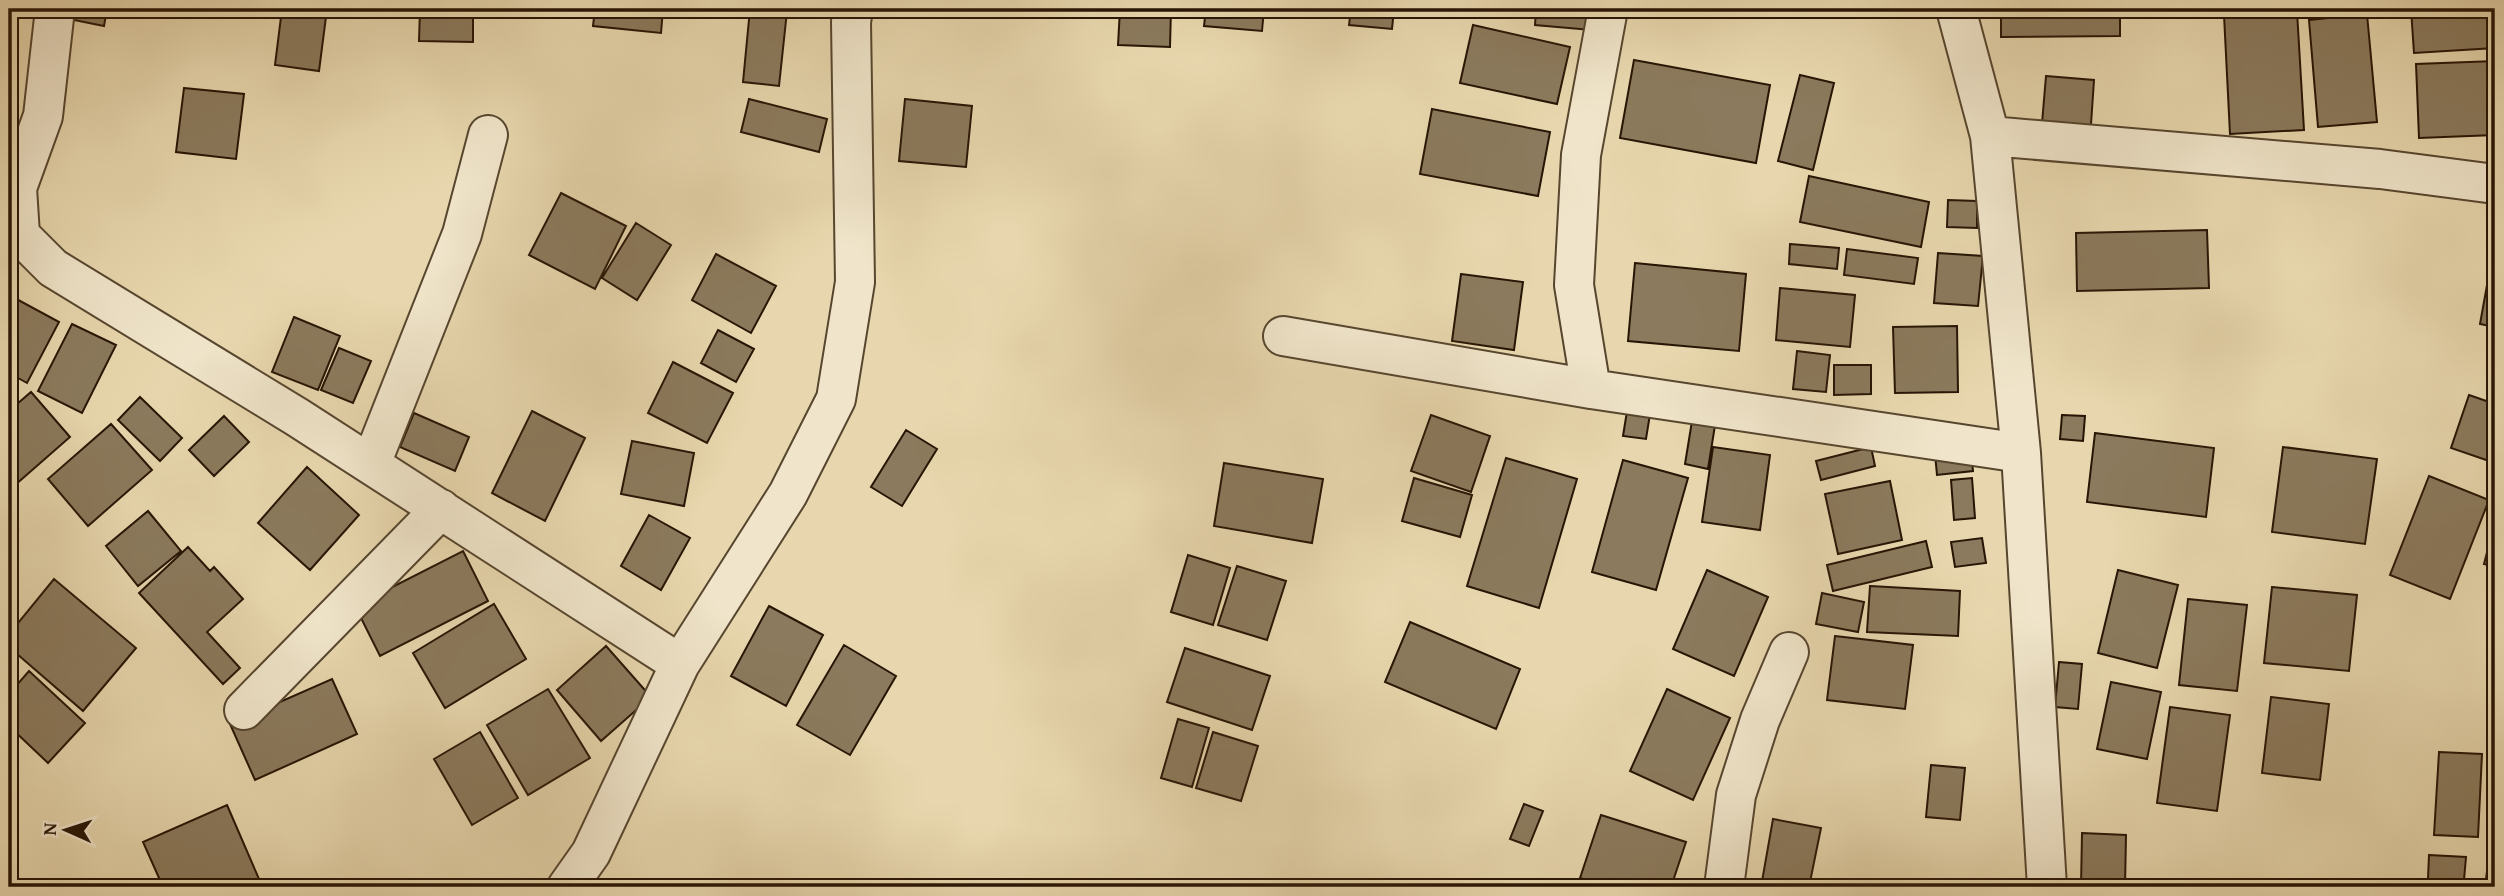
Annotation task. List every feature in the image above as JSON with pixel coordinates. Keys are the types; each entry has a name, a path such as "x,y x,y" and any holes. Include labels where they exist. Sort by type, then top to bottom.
{"street":[{"path":"55,9 44,116 17,188 14,243 371,464 680,664"},
{"path":"567,887 591,853 680,664 788,494 836,399 855,282 850,22 853,9"},
{"path":"1591,389 1574,285 1581,155 1608,9"},
{"path":"1955,9 1990,136 2021,453 2047,887"},
{"path":"371,464 463,234 488,135"},
{"path":"1990,136 2380,169 2495,184"},
{"path":"1283,336 1591,389 2021,453"},
{"path":"244,710 440,509"},
{"path":"1724,887 1736,795 1760,720 1789,652"}],"building":[{"path":"76,9 107,9 104,26 74,20"},
{"path":"282,9 327,9 319,71 275,65"},
{"path":"420,9 473,9 473,42 419,41"},
{"path":"595,9 663,9 661,33 593,26"},
{"path":"750,9 787,11 779,86 743,82"},
{"path":"1120,9 1171,9 1170,47 1118,45"},
{"path":"1206,9 1264,9 1262,31 1204,26"},
{"path":"1351,9 1394,9 1392,29 1349,25"},
{"path":"1463,9 1521,9 1520,17 1463,12"},
{"path":"1536,9 1593,9 1591,30 1535,25"},
{"path":"2001,9 2120,9 2120,36 2001,37"},
{"path":"2411,9 2495,9 2495,48 2414,53"},
{"path":"2297,11 2304,130 2230,134 2224,15"},
{"path":"2367,14 2377,122 2318,127 2309,20"},
{"path":"1473,25 1570,47 1557,104 1460,83"},
{"path":"1634,60 1770,85 1756,163 1620,138"},
{"path":"2495,61 2495,135 2419,138 2416,64"},
{"path":"1800,75 1834,83 1813,170 1778,161"},
{"path":"2046,76 2094,80 2090,139 2041,135"},
{"path":"184,88 244,94 236,159 176,152"},
{"path":"749,99 827,119 819,152 741,132"},
{"path":"905,99 972,106 966,167 899,161"},
{"path":"1432,109 1550,132 1538,196 1420,174"},
{"path":"1809,176 1929,202 1921,247 1800,222"},
{"path":"561,193 626,226 595,289 529,255"},
{"path":"1948,200 1977,201 1977,228 1947,227"},
{"path":"636,223 671,245 637,300 602,278"},
{"path":"2495,225 2495,259 2488,258"},
{"path":"2207,230 2209,288 2077,291 2076,233"},
{"path":"1790,244 1839,248 1837,269 1789,264"},
{"path":"1847,249 1918,258 1914,284 1844,275"},
{"path":"1938,253 1983,256 1978,306 1934,303"},
{"path":"716,254 776,286 751,333 692,300"},
{"path":"1635,263 1746,274 1739,351 1628,341"},
{"path":"1461,274 1523,282 1514,350 1452,341"},
{"path":"2487,285 2495,286 2495,327 2480,324"},
{"path":"1780,288 1855,295 1850,347 1776,340"},
{"path":"9,295 59,322 27,383 9,373"},
{"path":"294,317 340,336 318,390 272,372"},
{"path":"72,324 116,345 82,413 38,391"},
{"path":"1957,326 1958,392 1895,393 1893,327"},
{"path":"718,330 754,349 736,382 701,363"},
{"path":"339,348 371,361 353,403 321,390"},
{"path":"1797,351 1830,355 1826,392 1793,389"},
{"path":"673,362 733,393 707,443 648,413"},
{"path":"1834,365 1871,365 1871,394 1834,395"},
{"path":"31,392 70,437 15,485 9,478 9,411"},
{"path":"2469,395 2495,404 2495,463 2451,448"},
{"path":"140,397 182,438 160,461 118,420"},
{"path":"1628,405 1651,408 1646,439 1623,436"},
{"path":"532,411 585,438 545,521 492,493"},
{"path":"414,413 469,437 455,471 400,447"},
{"path":"1431,415 1490,436 1471,492 1411,471"},
{"path":"1693,415 1716,419 1708,469 1685,464"},
{"path":"2062,415 2085,416 2083,441 2060,439"},
{"path":"224,416 249,442 214,476 189,450"},
{"path":"111,424 152,470 88,526 48,479"},
{"path":"906,430 937,449 902,506 871,487"},
{"path":"2095,433 2214,448 2206,517 2087,502"},
{"path":"632,441 694,453 684,506 621,494"},
{"path":"1713,447 1770,455 1760,530 1702,522"},
{"path":"1871,447 1875,466 1821,480 1816,461"},
{"path":"2283,447 2377,459 2365,544 2272,532"},
{"path":"1971,451 1973,471 1937,475 1935,454"},
{"path":"1506,458 1577,479 1539,608 1467,586"},
{"path":"1623,460 1688,478 1656,590 1592,572"},
{"path":"1224,463 1323,479 1312,543 1214,526"},
{"path":"307,467 359,515 310,570 258,523"},
{"path":"2429,476 2489,500 2450,599 2390,575"},
{"path":"1414,478 1472,495 1460,537 1402,521"},
{"path":"1972,478 1975,518 1954,520 1951,480"},
{"path":"1890,481 1902,540 1838,554 1825,494"},
{"path":"148,511 181,551 138,586 106,546"},
{"path":"649,515 690,538 661,590 621,566"},
{"path":"2495,521 2495,567 2484,564"},
{"path":"9,525 18,529 9,550"},
{"path":"1982,538 1986,563 1955,567 1951,542"},
{"path":"1926,541 1932,567 1833,591 1827,565"},
{"path":"188,547 210,571 214,567 243,599 207,632 240,668 223,684 139,593"},
{"path":"463,551 488,601 380,656 355,606"},
{"path":"1188,555 1230,568 1213,625 1171,612"},
{"path":"1237,566 1286,581 1267,640 1218,625"},
{"path":"1707,570 1768,597 1734,676 1673,649"},
{"path":"2118,570 2178,585 2157,668 2098,653"},
{"path":"54,579 136,648 83,711 9,647 9,634"},
{"path":"1870,586 1960,591 1958,636 1867,632"},
{"path":"2272,587 2357,595 2349,671 2264,663"},
{"path":"1822,593 1864,602 1858,632 1816,624"},
{"path":"2188,599 2247,605 2237,691 2179,685"},
{"path":"494,604 526,659 445,708 413,653"},
{"path":"769,606 823,635 786,706 731,676"},
{"path":"1410,622 1520,669 1496,729 1385,682"},
{"path":"1835,636 1913,645 1905,709 1827,700"},
{"path":"844,645 896,676 850,755 797,725"},
{"path":"606,646 651,697 601,741 557,690"},
{"path":"1185,648 1270,676 1252,730 1167,702"},
{"path":"2059,662 2082,664 2078,709 2055,707"},
{"path":"29,671 85,723 48,763 9,726 9,694"},
{"path":"332,679 357,734 255,780 230,724"},
{"path":"2111,682 2161,692 2147,759 2097,749"},
{"path":"548,689 590,758 528,795 487,725"},
{"path":"1667,689 1730,718 1693,800 1630,771"},
{"path":"2271,697 2329,704 2320,780 2262,773"},
{"path":"2170,707 2230,715 2217,811 2157,803"},
{"path":"1178,719 1209,728 1192,787 1161,778"},
{"path":"480,732 518,798 472,825 434,759"},
{"path":"1213,732 1258,746 1241,801 1196,788"},
{"path":"2439,752 2482,754 2478,837 2434,835"},
{"path":"1931,765 1965,768 1960,820 1926,817"},
{"path":"1524,804 1543,811 1529,846 1510,839"},
{"path":"227,805 259,879 240,887 163,887 143,842"},
{"path":"1601,815 1686,842 1671,887 1609,887 1580,878"},
{"path":"1773,819 1821,828 1809,887 1761,887"},
{"path":"2082,833 2126,835 2125,887 2081,887"},
{"path":"2490,847 2495,847 2495,887 2485,887"},
{"path":"2429,855 2466,857 2464,880 2428,879"}]}
